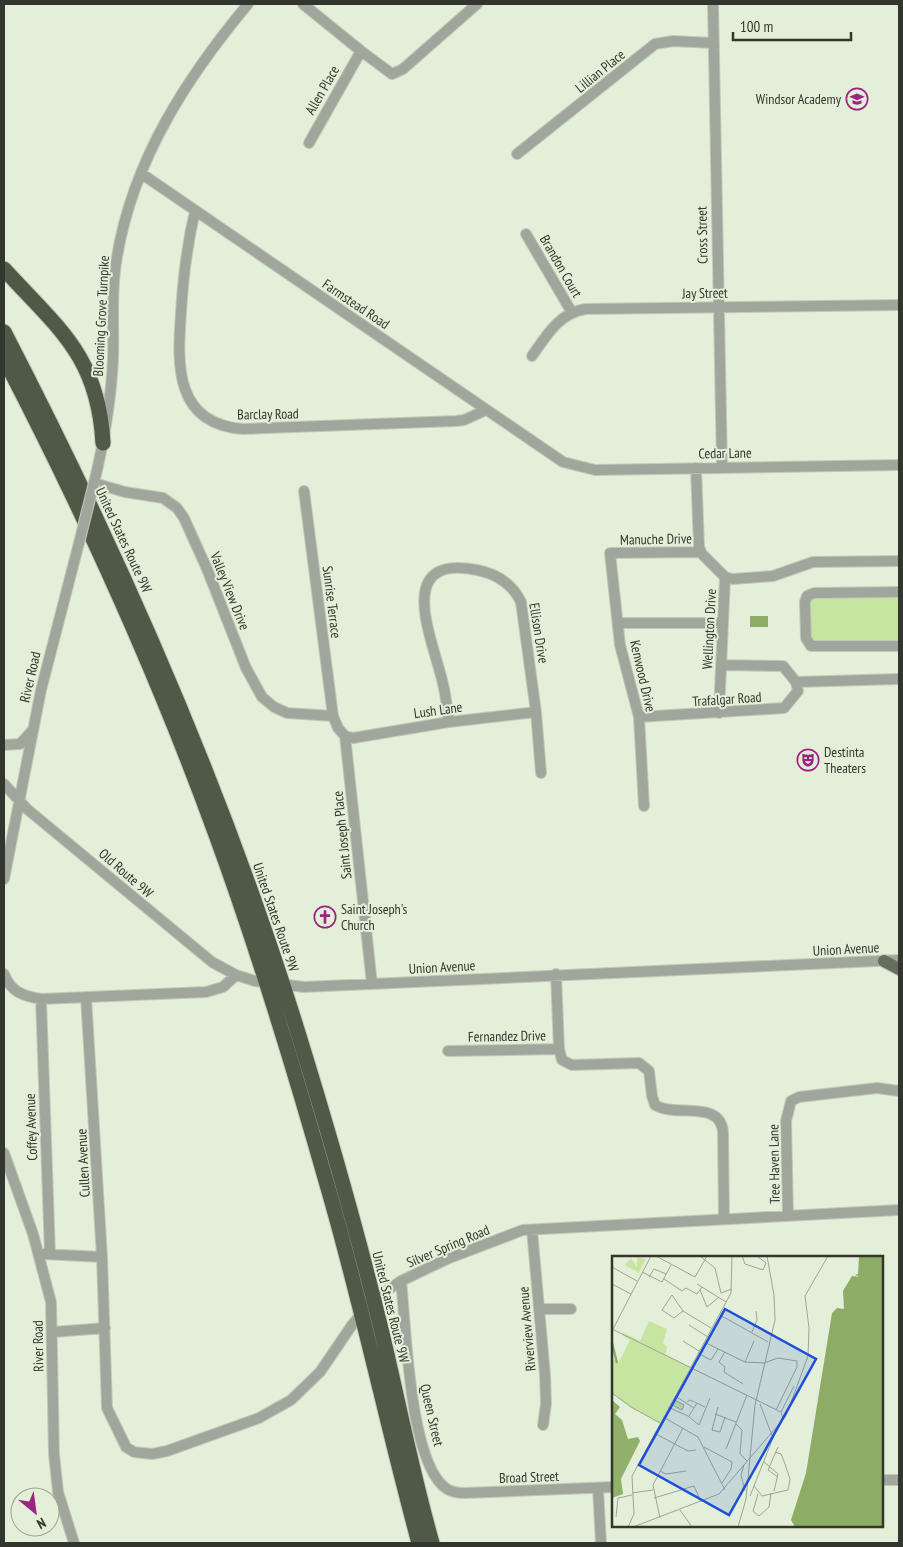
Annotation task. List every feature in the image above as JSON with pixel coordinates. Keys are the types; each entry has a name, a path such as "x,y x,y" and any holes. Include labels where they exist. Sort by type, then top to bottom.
{"highway":[{"path":"4,269 64,333 81,357 98,399 103,443"},
{"name":"United States Route 9W","path":"4,332 96,516 168,695 215,832 266,984 329,1192 419,1543"},
{"name":"United States Route 9W","path":"4,358 168,695 225,822 284,986 331,1144 373,1300 432,1543"}],"main road":[{"path":"884,961 899,969"}],"street":[{"name":"Blooming Grove Turnpike","path":"94,483 103,443 111,383 117,258 123,231 142,174 177,98 198,67 248,4"},
{"path":"303,4 361,52 388,72 396,73 477,4"},
{"name":"Cross Street","path":"712,4 717,307 722,467"},
{"name":"Lillian Place","path":"516,154 656,44 673,41 712,43"},
{"name":"Allen Place","path":"309,143 361,52"},
{"name":"Farmstead Road","path":"142,174 555,457"},
{"name":"Barclay Road","path":"195,211 187,244 178,355 183,385 195,407 203,416 229,428 243,429 456,421 464,420 486,410"},
{"name":"Brandon Court","path":"526,234 571,311"},
{"name":"Jay Street","path":"571,311 585,309 899,305"},
{"path":"532,356 560,318 571,311"},
{"name":"Cedar Lane","path":"555,457 577,467 595,470 899,465"},
{"path":"696,468 698,538 701,552"},
{"name":"River Road","path":"4,879 32,731 94,483"},
{"name":"Valley View Drive","path":"94,483 125,492 163,498 178,508 207,569 246,668 262,697 274,707 287,713 333,716"},
{"name":"Sunrise Terrace","path":"304,491 333,716"},
{"name":"Manuche Drive","path":"610,553 701,552 726,577"},
{"name":"Kenwood Drive","path":"610,553 624,668 639,717 644,806"},
{"path":"726,577 733,579 773,576 813,562 899,561"},
{"name":"Ellison Drive","path":"448,722 444,685 427,629 425,585 430,579 444,570 474,569 492,573 507,583 518,594 524,617 536,712 541,773"},
{"name":"Wellington Drive","path":"719,713 726,577"},
{"path":"899,592 814,593 807,596 805,602 806,638 811,646 899,646"},
{"path":"618,623 723,623"},
{"path":"721,665 783,666 796,682 899,679"},
{"name":"Trafalgar Road","path":"639,717 784,708 798,691 796,682"},
{"name":"Lush Lane","path":"345,736 353,738 448,722 536,712"},
{"name":"Saint Joseph Place","path":"333,716 338,728 345,736 372,984"},
{"path":"4,745 20,744 32,731"},
{"name":"Old Route 9W","path":"4,784 19,802 199,953 236,975"},
{"name":"Union Avenue","path":"236,975 266,984 284,986 372,984 556,974 899,960"},
{"path":"4,974 12,990 22,995 41,999 206,992 223,987 236,975"},
{"path":"556,974 559,1049"},
{"name":"Cullen Avenue","path":"86,997 105,1328"},
{"name":"Coffey Avenue","path":"41,999 50,1254"},
{"name":"Fernandez Drive","path":"448,1051 559,1049 562,1060 572,1065 627,1063 644,1065 648,1071 655,1105 668,1110 705,1112 714,1114 719,1118 723,1132 724,1219"},
{"name":"Tree Haven Lane","path":"788,1216 786,1121 792,1101 799,1097 877,1088 899,1091"},
{"name":"River Road","path":"4,1153 33,1234 51,1302 54,1454 58,1492 74,1543"},
{"name":"Silver Spring Road","path":"105,1328 107,1408 111,1419 126,1447 134,1452 152,1454 167,1451 259,1418 291,1400 320,1372 373,1300 401,1281 447,1259 523,1230 899,1210"},
{"name":"Riverview Avenue","path":"532,1230 545,1375 546,1404 543,1425"},
{"path":"37,1254 102,1256"},
{"name":"Queen Street","path":"401,1281 408,1370 416,1417 434,1473 447,1489"},
{"path":"539,1310 571,1309"},
{"path":"53,1332 105,1328"},
{"path":"883,1480 899,1480"},
{"name":"Broad Street","path":"447,1489 465,1493 612,1487"},
{"path":"598,1488 601,1543"}],"shaded area":[{"path":"899,592 899,646 811,646 807,596"},
{"path":"750,616 768,616 768,627 750,627"}],"place":[{"name":"Windsor Academy","path":"857,99"},
{"name":"Destinta Theaters","path":"808,760"},
{"name":"Saint Joseph's Church","path":"325,917"}]}
